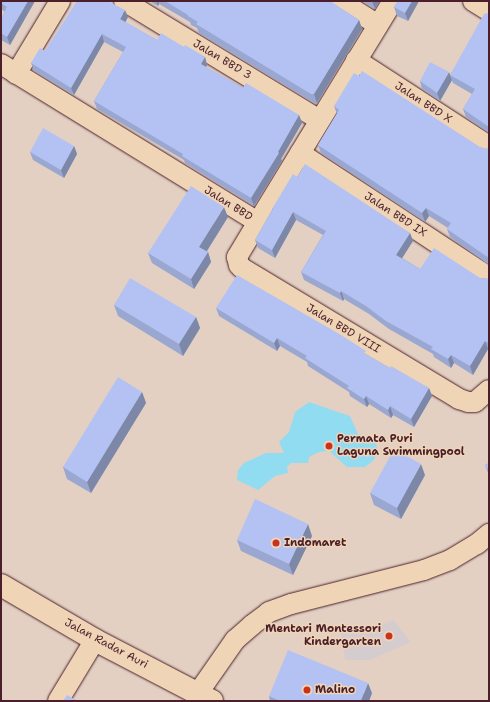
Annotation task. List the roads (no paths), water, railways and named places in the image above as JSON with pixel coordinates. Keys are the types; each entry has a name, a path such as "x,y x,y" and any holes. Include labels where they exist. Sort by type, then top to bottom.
{"main road":[{"name":"Jalan Radar Auri","path":"1,585 95,640 205,697"}],"street":[{"path":"9,69 60,1"},
{"name":"Jalan BBD 3","path":"124,1 320,120"},
{"path":"340,1 378,25"},
{"name":"Jalan BBD","path":"9,69 258,222 392,1"},
{"path":"473,1 489,11"},
{"name":"Jalan BBD X","path":"356,60 489,146"},
{"name":"Jalan BBD IX","path":"300,153 489,277"},
{"name":"Jalan BBD VIII","path":"258,222 238,257 239,265 242,268 459,399 468,402 475,402 489,390"},
{"path":"205,697 235,640 270,612 291,604 424,570 450,560 477,544 489,534"},
{"path":"58,701 95,640"}],"water":[{"name":"Permata Puri Laguna Swimmingpool","path":"309,402 350,416 358,434 368,436 375,442 378,450 374,460 365,467 347,467 329,451 319,452 309,457 308,463 291,463 287,467 288,473 275,476 258,490 237,480 238,470 244,463 266,453 284,453 279,442 289,432 295,412"}],"place":[{"name":"Permata Puri Laguna Swimmingpool","path":"329,446"},
{"name":"Indomaret","path":"276,543"},
{"name":"Mentari Montessori Kindergarten","path":"389,636"},
{"name":"Malino","path":"307,690"}]}
